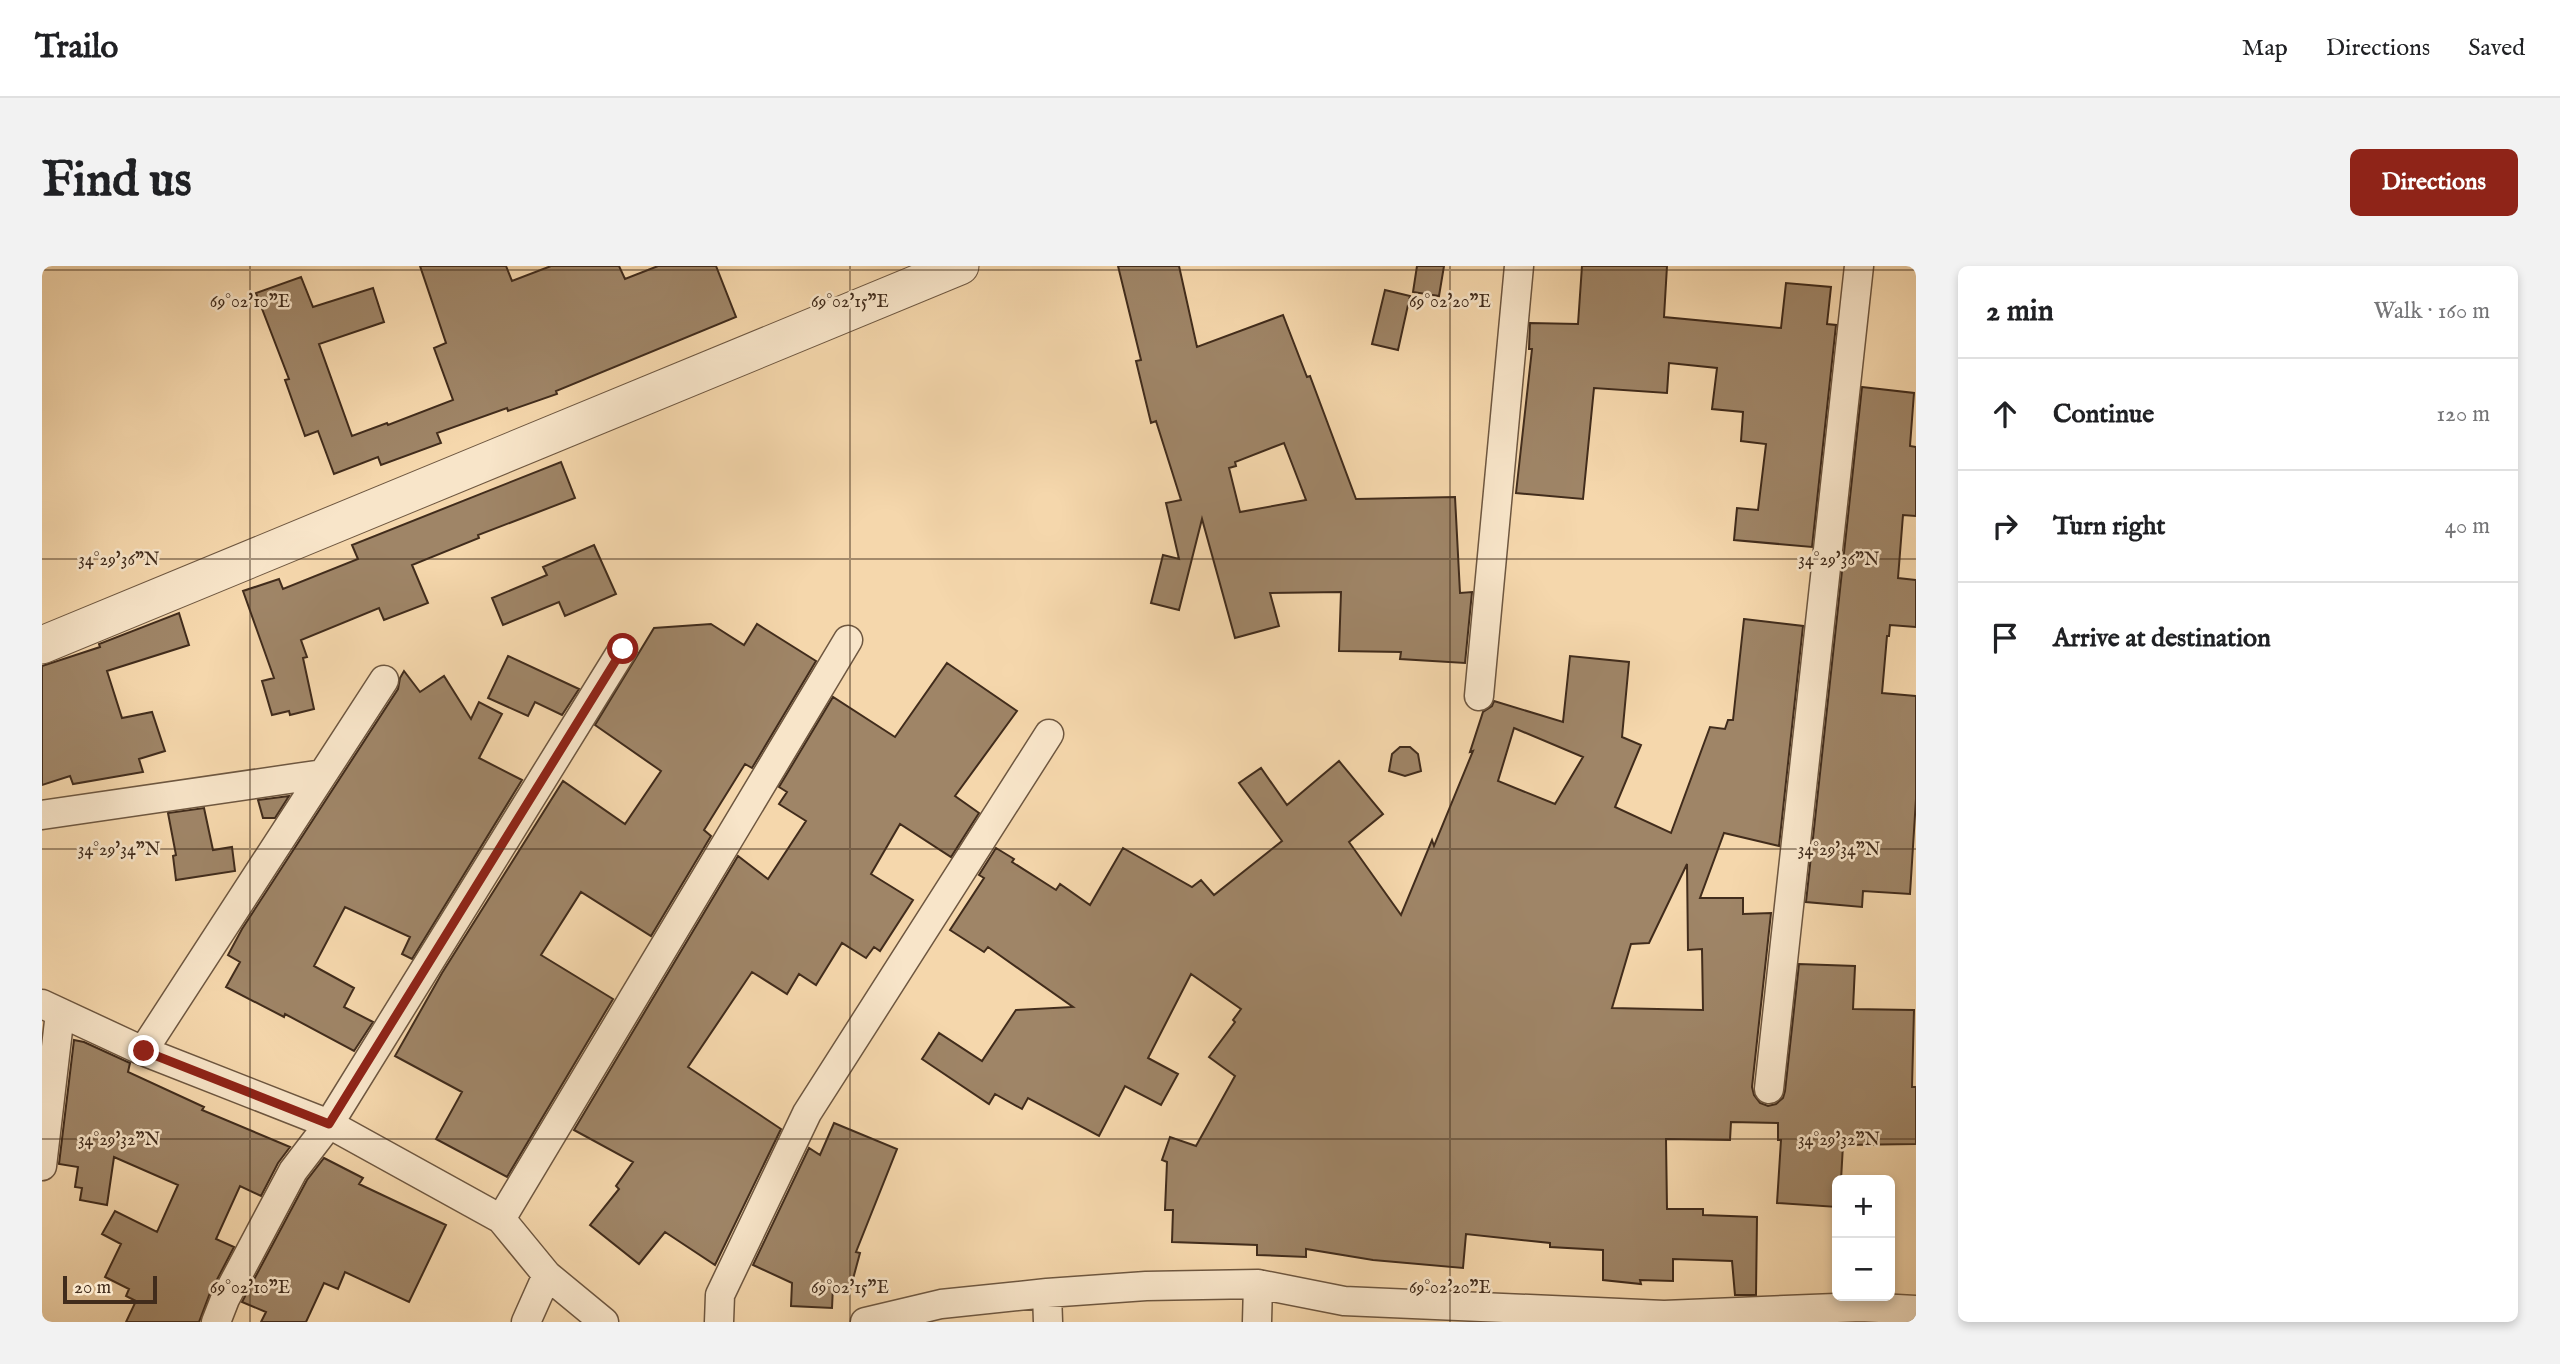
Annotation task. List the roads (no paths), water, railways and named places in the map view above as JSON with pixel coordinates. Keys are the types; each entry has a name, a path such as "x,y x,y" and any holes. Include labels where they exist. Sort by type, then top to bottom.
{"street":[{"path":"42,645 960,266"},
{"path":"1479,696 1519,266"},
{"path":"1769,1089 1859,266"},
{"path":"502,1219 848,640"},
{"path":"216,1322 225,1299 293,1171 329,1124 623,649"},
{"path":"144,1051 384,680"},
{"path":"719,1322 720,1295 807,1113 1049,734"},
{"path":"42,815 323,774"},
{"path":"42,1166 51,1008 144,1051 329,1124 502,1219 547,1275 604,1322"},
{"path":"526,1322 547,1275"},
{"path":"1257,1322 1258,1284"},
{"path":"865,1322 942,1304 1047,1293 1146,1286 1258,1284 1344,1301 1460,1314 1664,1319 1861,1315 1916,1310"},
{"path":"1047,1293 1048,1322"}]}
